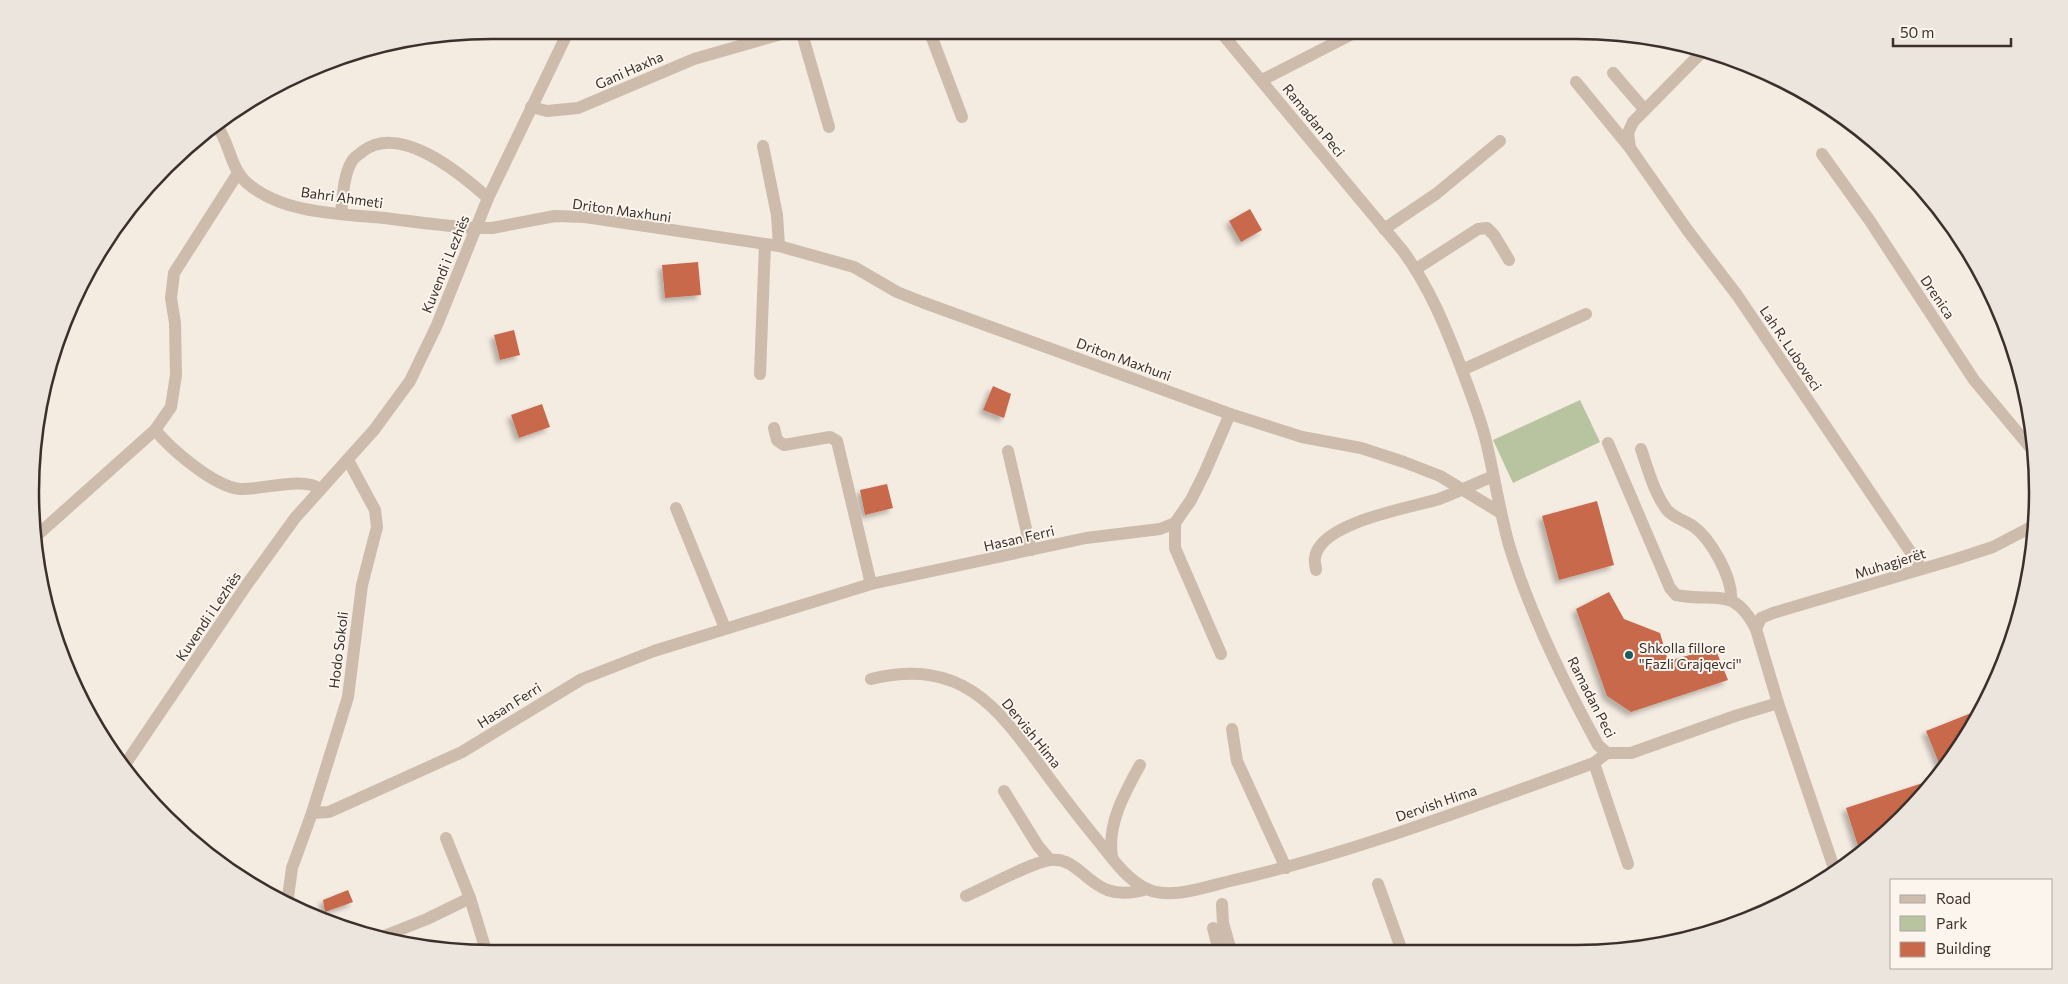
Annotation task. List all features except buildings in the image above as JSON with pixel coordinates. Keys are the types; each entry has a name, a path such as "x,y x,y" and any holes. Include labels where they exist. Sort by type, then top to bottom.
{"street":[{"name":"Kuvendi i Lezhës","path":"127,761 248,583 295,518 348,460 395,404 410,381 437,325 488,198 565,39"},
{"name":"Gani Haxha","path":"531,108 547,111 578,108 694,59 764,39"},
{"path":"804,39 829,128"},
{"path":"932,39 962,116"},
{"name":"Ramadan Peci","path":"1227,39 1416,269 1444,322 1475,403 1501,513 1518,573 1547,643 1594,738 1607,753 1631,753 1735,716 1778,703"},
{"path":"1262,80 1342,39"},
{"path":"1630,148 1628,133 1633,122 1698,56"},
{"path":"1613,73 1644,109"},
{"name":"Lah R. Luboveci","path":"1576,82 1630,148 1771,344 1922,568"},
{"name":"Bahri Ahmeti","path":"219,130 225,138 238,173 251,186 276,199 304,209 475,228"},
{"path":"1384,229 1436,194 1500,141"},
{"path":"341,214 344,184 352,160 373,144 399,142 424,153 465,179 488,198"},
{"path":"763,146 777,215 779,246"},
{"name":"Drenica","path":"1822,154 1870,221 1974,380 2026,442"},
{"path":"41,532 155,430 171,407 175,392 176,351 171,292 174,273 238,173"},
{"name":"Driton Maxhuni","path":"475,228 492,228 555,216 584,217 779,246 854,267 898,292 922,302 1230,414 1302,437 1361,448 1396,459 1440,476 1501,513"},
{"path":"1416,269 1478,229 1487,228 1494,235 1509,260"},
{"path":"760,374 765,244"},
{"path":"1462,370 1586,314"},
{"path":"1221,654 1175,548 1175,523 1204,474 1230,414"},
{"path":"774,428 778,440 784,445 830,437 837,441 871,584"},
{"path":"155,430 185,459 225,484 239,489 308,483 320,489"},
{"path":"1608,443 1670,588 1676,595 1731,600 1742,606 1756,629 1778,703 1834,865"},
{"path":"1641,449 1660,497 1668,511 1694,527 1717,554 1732,591 1731,600"},
{"path":"1008,451 1031,550"},
{"name":"Hodo Sokoli","path":"288,897 292,868 312,813 348,697 362,585 377,527 375,510 348,460"},
{"path":"1316,570 1315,558 1320,546 1336,532 1364,519 1439,499 1493,476"},
{"path":"676,508 726,628"},
{"name":"Hasan Ferri","path":"312,813 323,813 339,808 462,752 582,679 654,651 871,584 1086,538 1160,530 1175,523"},
{"name":"Muhagjerët","path":"1756,629 1761,618 1773,613 1993,547 2027,530"},
{"name":"Dervish Hima","path":"871,679 902,673 930,674 945,678 973,691 997,710 1021,738 1112,858 1128,875 1147,889"},
{"path":"1232,729 1237,761 1286,868"},
{"name":"Dervish Hima","path":"1050,860 1073,866 1096,885 1108,892 1121,894 1147,889 1167,892 1188,891 1286,868 1358,846 1594,763 1607,753"},
{"path":"1594,763 1628,864"},
{"path":"1112,858 1109,842 1112,830 1124,794 1140,765"},
{"path":"966,896 1050,860 1038,846 1004,791"},
{"path":"446,838 470,898 484,945"},
{"path":"1378,884 1400,945"},
{"path":"390,934 427,919 470,898"},
{"path":"1222,904 1223,923 1229,945"},
{"path":"1213,928 1217,945"}],"green space":[{"path":"1580,400 1600,442 1513,483 1493,440"}],"place":[{"name":"Shkolla fillore ''Fazli Grajqevci''","path":"1629,655"}]}
